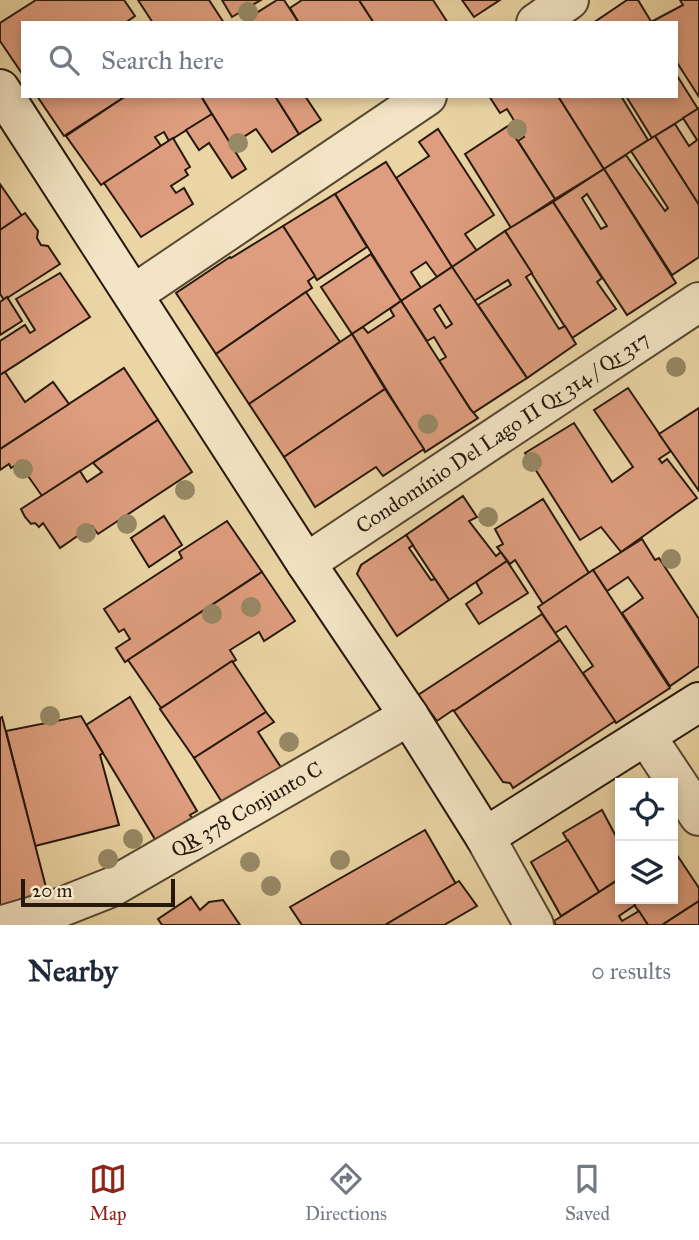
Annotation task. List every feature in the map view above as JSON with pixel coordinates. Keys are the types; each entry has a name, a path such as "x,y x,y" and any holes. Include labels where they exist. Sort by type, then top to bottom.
{"street":[{"path":"539,21 569,0"},
{"path":"0,89 306,563 410,716 485,837 534,925"},
{"path":"134,294 424,98"},
{"name":"Condomínio Del Lago II Qr 314 / Qr 317","path":"306,563 699,302"},
{"path":"485,837 699,702"},
{"name":"QR 378 Conjunto C","path":"2,925 54,910 113,887 410,716"},
{"path":"646,736 699,816"}],"building":[{"path":"36,0 124,0 135,16 128,21 21,21 21,72 0,41 0,23"},
{"path":"138,0 209,0 223,21 152,21"},
{"path":"222,0 261,0 232,17"},
{"path":"277,0 284,0 298,21 252,21 250,17"},
{"path":"302,0 359,0 373,21 298,21 290,8"},
{"path":"359,0 433,0 447,21 373,21"},
{"path":"462,0 500,0 474,17"},
{"path":"627,0 638,0 651,21 596,21"},
{"path":"680,0 699,0 699,97 678,64 678,21 653,21 683,5"},
{"path":"678,77 698,109 652,138 627,98 678,98"},
{"path":"38,98 123,98 64,136"},
{"path":"123,98 202,98 212,114 169,141 164,132 155,137 161,146 101,185 66,136"},
{"path":"202,98 276,98 299,134 272,152 256,129 231,145"},
{"path":"276,98 306,98 321,120 299,134"},
{"path":"490,98 559,98 604,169 555,199 518,141 524,137 507,109 500,113"},
{"path":"559,98 622,98 648,140 604,169"},
{"path":"699,108 699,205 655,136 675,124 689,146 697,140 683,118"},
{"path":"212,114 246,169 232,178 209,143 199,150 186,130"},
{"path":"508,126 555,199 511,228 465,154"},
{"path":"438,129 494,215 465,234 477,251 452,267 396,178 429,156 419,142"},
{"path":"655,136 699,205 699,257 672,275 604,169 626,155 665,211 668,208 631,151"},
{"path":"173,138 190,167 185,170 188,175 171,186 176,193 184,188 193,204 141,237 104,183"},
{"path":"386,162 452,267 437,277 426,262 411,272 421,288 401,301 335,194"},
{"path":"604,169 676,283 627,315 553,202","holes":["587,194 607,226 601,229 582,198"]},
{"path":"0,184 22,216 0,230"},
{"path":"335,194 367,247 317,280 283,226"},
{"path":"553,202 602,278 597,282 616,309 572,338 505,231"},
{"path":"25,213 38,231 37,238 41,245 48,246 60,264 4,300 0,294 0,230"},
{"path":"283,226 315,276 308,281 312,288 216,354 176,293"},
{"path":"505,231 532,273 526,277 559,329 565,326 576,344 527,378 478,305 511,285 508,280 474,301 452,267"},
{"path":"371,254 401,301 352,334 321,287"},
{"path":"452,267 527,378 473,413 439,361 446,357 434,337 427,341 401,301","holes":["440,305 452,324 446,328 434,309"]},
{"path":"60,273 90,317 0,375 0,341 25,325 30,333 35,330 16,299"},
{"path":"306,292 340,342 249,404 216,354"},
{"path":"7,297 22,321 0,335 0,302"},
{"path":"401,301 478,418 425,452 352,334 363,327 368,333 394,316 390,309"},
{"path":"352,334 385,389 284,457 249,404"},
{"path":"124,368 158,420 42,496 19,463 11,468 9,464 0,470 0,449"},
{"path":"5,372 25,402 53,382 69,404 0,449 0,375"},
{"path":"628,388 671,451 659,459 662,463 667,459 697,498 621,552 601,527 580,540 525,453 574,423 612,482 633,467 594,410"},
{"path":"385,389 424,449 383,476 376,467 315,507 284,457"},
{"path":"699,408 699,491 659,434"},
{"path":"158,420 192,472 98,534 92,526 60,548 43,523 39,527 35,523 31,524 25,517 21,509 80,471 87,482 102,472 93,463"},
{"path":"463,496 477,517 469,521 496,556 501,552 507,561 449,600 406,535"},
{"path":"543,499 589,573 543,604 515,560 510,564 497,547 503,544 495,529"},
{"path":"164,516 182,545 149,567 131,538"},
{"path":"227,521 262,572 125,662 116,648 130,639 124,629 119,632 104,609 182,558 179,552"},
{"path":"406,535 413,545 409,548 449,600 397,636 357,574 361,565"},
{"path":"642,539 655,560 659,558 699,619 699,666 670,686 622,613 643,598 628,577 607,591 593,570"},
{"path":"507,561 528,593 479,624 466,604 482,593 476,582"},
{"path":"593,570 670,688 616,723 583,673 593,666 566,626 555,633 538,607"},
{"path":"262,572 295,621 264,641 259,632 230,650 236,660 161,708 128,660"},
{"path":"542,614 560,640 437,721 418,695"},
{"path":"560,640 615,721 513,788 510,783 503,782 454,711"},
{"path":"232,661 266,712 194,758 160,709"},
{"path":"130,697 197,811 190,815 196,823 156,841 86,725"},
{"path":"266,712 274,722 258,732 284,772 225,807 194,758"},
{"path":"81,716 103,753 100,755 119,825 35,846 6,731"},
{"path":"2,717 48,895 0,906 0,718"},
{"path":"602,810 615,835 615,881 599,892 563,833"},
{"path":"425,830 456,884 385,925 302,925 290,907"},
{"path":"568,840 599,892 561,916 531,862"},
{"path":"678,856 699,888 699,901 662,925 648,925 634,904 678,904"},
{"path":"459,881 477,906 444,925 385,925"},
{"path":"615,882 615,904 635,905 619,916 622,921 639,911 648,925 556,925 554,921"},
{"path":"191,897 200,910 209,902 223,900 240,925 162,925 158,919"},
{"path":"699,901 699,925 662,925"}]}
